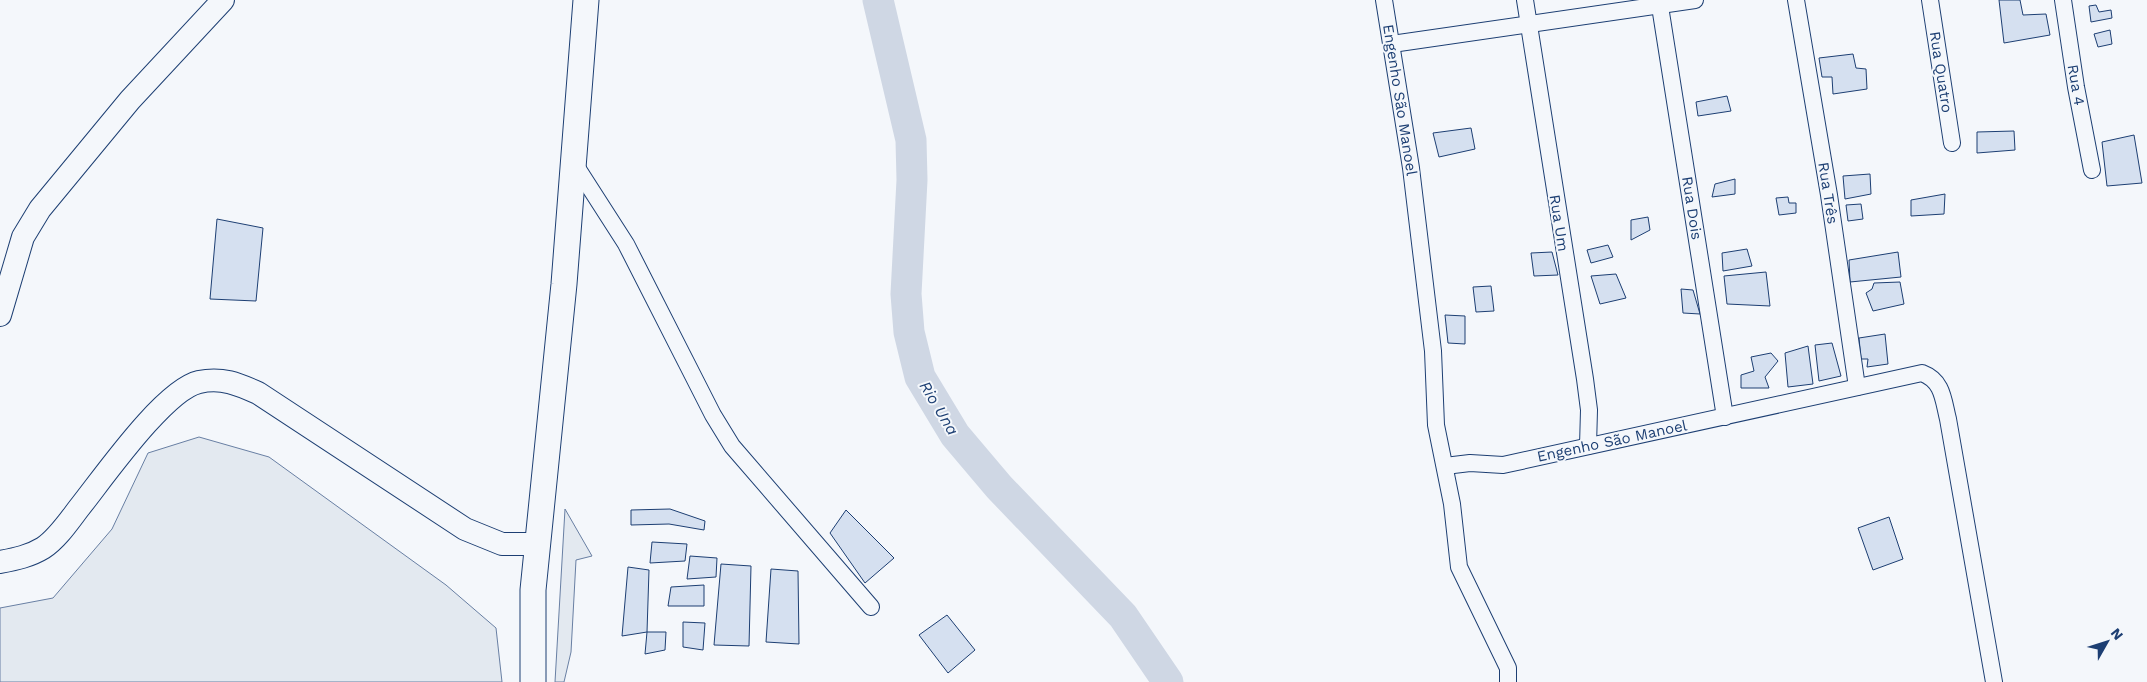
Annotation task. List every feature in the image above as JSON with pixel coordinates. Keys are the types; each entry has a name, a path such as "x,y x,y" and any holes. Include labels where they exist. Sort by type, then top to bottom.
{"main road":[{"path":"533,682 533,590 574,163 586,0"}],"street":[{"path":"0,315 22,237 40,208 130,100 224,0"},
{"name":"Engenho São Manoel","path":"1384,0 1426,279 1434,351 1436,425 1445,466 1470,463 1503,465 1922,372 1933,377 1940,388 1963,497 1994,682"},
{"name":"Rua Um","path":"1525,0 1584,370 1589,410 1588,446"},
{"path":"1392,44 1529,25 1660,3 1695,0"},
{"name":"Rua Três","path":"1796,0 1829,195 1857,387"},
{"name":"Rua Quatro","path":"1930,0 1952,143"},
{"name":"Rua 4","path":"2063,0 2092,170"},
{"name":"Rua Dois","path":"1660,3 1725,417"},
{"path":"574,163 626,244 713,416 732,446 870,608"},
{"path":"0,562 23,558 45,547 67,524 131,443 172,399 198,383 219,381 233,381 258,393 464,529 502,544 537,544"},
{"path":"1445,466 1460,567 1508,668 1508,682"}],"shaded area":[{"path":"199,437 269,457 446,585 496,628 502,682 0,682 0,608 53,598 112,529 148,453"},
{"path":"565,509 592,556 576,560 571,652 564,682 555,682"}],"building":[{"path":"1999,0 2020,0 2023,15 2046,14 2050,35 2004,43"},
{"path":"2096,5 2099,12 2111,10 2112,18 2091,22 2089,6"},
{"path":"2110,30 2112,44 2098,47 2094,34"},
{"path":"1853,54 1856,68 1866,69 1867,89 1833,94 1832,77 1822,77 1819,58"},
{"path":"1727,96 1731,111 1698,116 1696,102"},
{"path":"1471,128 1475,149 1439,157 1433,133"},
{"path":"2014,131 2015,150 1977,153 1977,132"},
{"path":"2134,135 2142,183 2107,186 2102,142"},
{"path":"1870,174 1871,194 1845,199 1843,176"},
{"path":"1735,179 1735,194 1712,197 1715,184"},
{"path":"1945,194 1944,214 1911,216 1911,200"},
{"path":"1788,197 1789,203 1796,203 1796,213 1779,215 1776,198"},
{"path":"1861,204 1863,219 1848,221 1846,205"},
{"path":"1648,217 1650,230 1631,240 1631,220"},
{"path":"217,219 263,228 256,301 210,299"},
{"path":"1608,245 1613,257 1591,263 1587,250"},
{"path":"1747,249 1752,266 1723,271 1722,253"},
{"path":"1552,252 1558,275 1534,276 1531,253"},
{"path":"1898,252 1901,277 1850,282 1849,260"},
{"path":"1766,272 1770,306 1727,304 1724,276"},
{"path":"1616,274 1626,298 1600,304 1591,276"},
{"path":"1900,282 1904,304 1873,311 1866,293 1872,289 1874,283"},
{"path":"1491,286 1494,311 1476,312 1473,287"},
{"path":"1681,289 1693,290 1700,314 1683,313"},
{"path":"1445,315 1465,316 1465,344 1448,343"},
{"path":"1885,334 1888,364 1867,367 1868,359 1861,359 1859,338"},
{"path":"1832,343 1841,376 1819,381 1815,345"},
{"path":"1808,346 1813,384 1788,387 1785,353"},
{"path":"1771,353 1778,361 1765,377 1769,388 1741,388 1741,375 1754,371 1751,357"},
{"path":"670,509 705,521 704,530 669,524 631,525 631,510"},
{"path":"846,510 894,558 865,583 830,533"},
{"path":"1889,517 1903,559 1873,570 1858,528"},
{"path":"652,542 687,544 685,561 650,563"},
{"path":"690,556 717,558 716,577 687,579"},
{"path":"721,564 751,566 749,646 714,645"},
{"path":"628,567 649,570 647,632 622,636"},
{"path":"771,569 798,571 799,644 766,642"},
{"path":"704,585 704,606 668,606 671,587"},
{"path":"947,615 975,650 948,673 919,635"},
{"path":"683,622 705,623 703,650 683,647"},
{"path":"647,632 666,632 665,650 645,654"}],"waterway":[{"name":"Rio Una","path":"878,0 911,140 912,180 906,294 909,332 920,377 955,435 999,487 1123,616 1168,682"}]}
